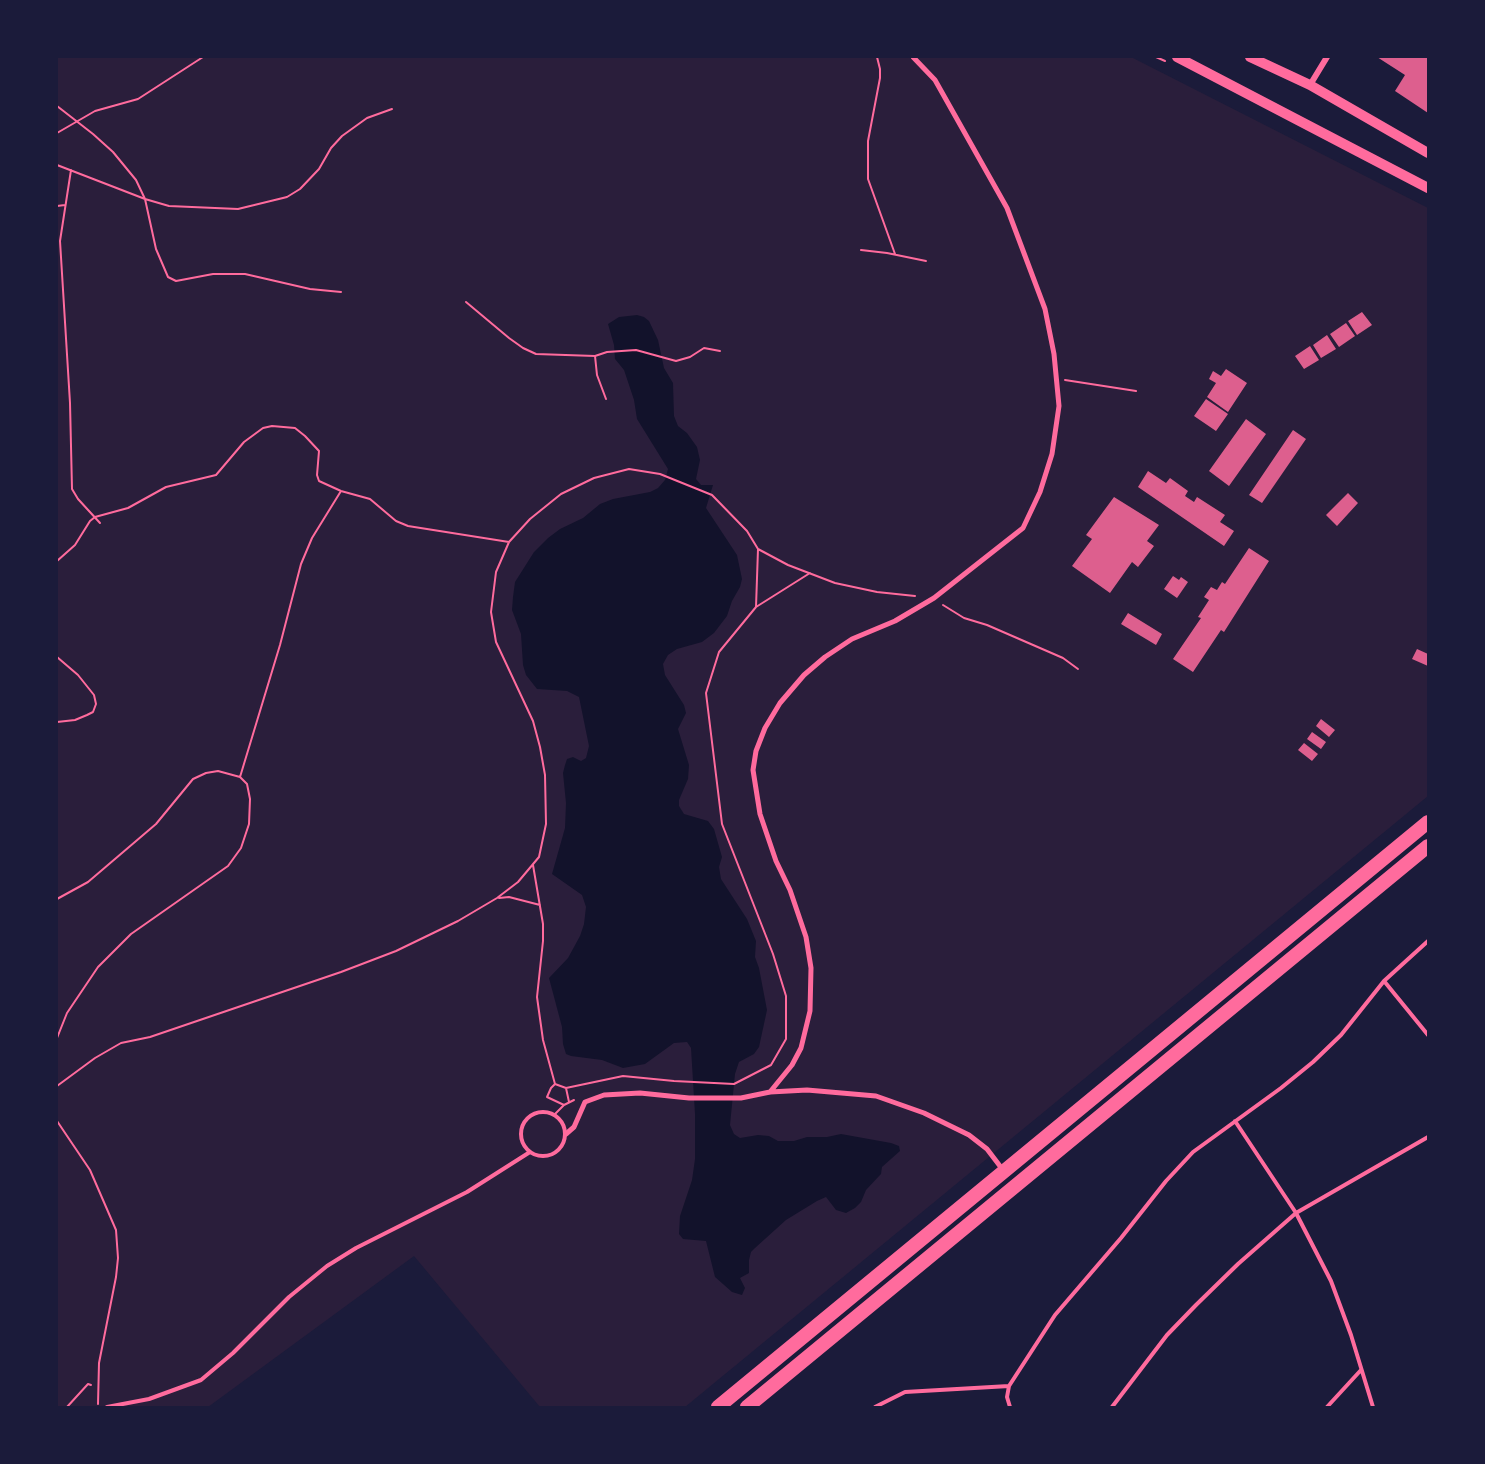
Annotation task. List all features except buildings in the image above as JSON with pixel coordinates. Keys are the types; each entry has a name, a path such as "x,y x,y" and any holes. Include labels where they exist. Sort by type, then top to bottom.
{"highway":[{"path":"718,1407 1428,822"},
{"path":"747,1407 1428,846"}],"main road":[{"path":"1177,57 1428,188"},
{"path":"1250,57 1310,85 1428,153"}],"street":[{"path":"770,1092 792,1065 801,1048 810,1011 811,968 806,937 760,814 753,770 756,751 780,703 804,675 852,639 895,621 934,598 1023,528 1040,492 1052,454 1059,406 1054,354 1045,309 1007,208 935,80 913,57"},
{"path":"1310,85 1327,57"},
{"path":"566,1134 574,1127 585,1102 598,1096 640,1093 689,1098 741,1098 770,1092 807,1090 876,1096 924,1113 969,1135 987,1149 1004,1171"}],"lane":[{"path":"1010,1407 1007,1397 1009,1386 1055,1316 1166,1181 1193,1152 1313,1062 1341,1035 1384,981 1428,941"},
{"path":"1384,981 1428,1035"},
{"path":"534,1114 554,1115 561,1121 566,1134 562,1146 552,1155 540,1156 530,1152 522,1138 524,1124 534,1114"},
{"path":"1235,1121 1296,1214 1331,1281 1351,1335 1373,1407"},
{"path":"1112,1407 1167,1335 1238,1264 1296,1214 1428,1137"},
{"path":"107,1407 149,1399 201,1380 233,1353 289,1297 327,1266 356,1248 467,1192 530,1152"},
{"path":"1328,1407 1360,1370"},
{"path":"875,1407 905,1392 1009,1386"}],"path":[{"path":"57,133 77,120 101,109 138,99 203,57"},
{"path":"877,57 880,78 868,141 868,179 895,254"},
{"path":"57,106 77,120 113,152 136,180 145,199 156,249 165,272 172,280 213,274 245,274 310,289 341,292"},
{"path":"57,165 145,199 179,207 230,209 264,204 288,196 310,181 331,148 342,136 367,118 392,109"},
{"path":"71,170 60,241 70,403 72,489 100,523"},
{"path":"57,206 65,205"},
{"path":"861,250 926,261"},
{"path":"466,302 508,338 530,351 546,355 595,356 636,350 676,361 686,359 704,348 720,351"},
{"path":"595,356 597,375 606,399"},
{"path":"1056,379 1136,391"},
{"path":"57,561 75,544 95,517 128,508 166,488 216,475 244,442 263,428 272,426 295,428 319,452 317,475 319,481 370,499 396,520 408,526 509,542"},
{"path":"57,1086 95,1058 121,1043 150,1037 385,955 458,921 518,882 539,857 546,824 545,776 533,721 496,642 491,612 496,572 509,542 530,519 561,494 594,478 629,469 660,474 712,495 747,531 758,549 756,607"},
{"path":"240,777 280,645 301,564 312,538 342,491"},
{"path":"758,549 835,583 877,592 934,598 964,618 987,625 1055,654 1078,669"},
{"path":"555,1084 566,1088 623,1076 734,1084 771,1065 786,1040 786,996 773,954 722,825 706,693 719,652 756,607 810,573"},
{"path":"57,657 78,675 94,695 96,704 93,712 87,715 75,720 57,722"},
{"path":"57,899 88,882 156,824 193,779 218,771 240,777 247,784 250,799 249,824 240,848 228,866 131,934 98,967 67,1013 57,1038"},
{"path":"533,864 543,941 537,997 543,1040 555,1084"},
{"path":"496,898 509,897 540,905"},
{"path":"555,1084 550,1088 547,1097 564,1105"},
{"path":"554,1115 568,1102 566,1088"},
{"path":"57,1121 90,1170 116,1230 118,1258 99,1363 98,1407"},
{"path":"67,1407 88,1384 91,1385"}],"shaded area":[{"path":"57,57 1131,57 1428,208 1428,796 685,1407 540,1407 414,1256 208,1407 57,1407"},
{"path":"637,315 649,321 658,340 664,368 673,383 674,416 678,426 687,433 697,447 700,460 696,479 701,485 713,485 706,508 737,555 742,579 727,616 714,633 702,642 677,649 668,655 663,664 665,675 684,705 686,713 678,729 689,765 688,779 679,800 679,806 684,814 708,821 714,829 722,857 719,867 721,879 747,919 756,941 755,957 767,1010 759,1047 754,1054 739,1062 735,1074 730,1125 734,1134 740,1138 758,1135 769,1136 778,1141 794,1141 807,1137 841,1134 891,1143 899,1146 900,1151 882,1167 881,1174 866,1190 861,1202 855,1208 846,1213 836,1210 826,1197 786,1220 755,1248 749,1260 749,1273 740,1278 745,1288 742,1295 732,1292 715,1277 706,1241 683,1239 679,1234 680,1216 692,1180 695,1159 691,1048 687,1042 674,1043 645,1064 623,1068 602,1060 566,1054 562,1027 549,978 568,958 584,924 586,907 582,895 552,874 565,828 566,803 563,773 565,765 567,759 573,757 581,761 586,758 589,746 579,697 567,691 537,689 526,675 521,634 512,610 513,597 515,582 534,552 548,538 560,529 583,518 600,504 613,499 650,492 658,488 665,480 668,469 637,419 634,400 624,370 615,359 608,324 619,317"}]}
